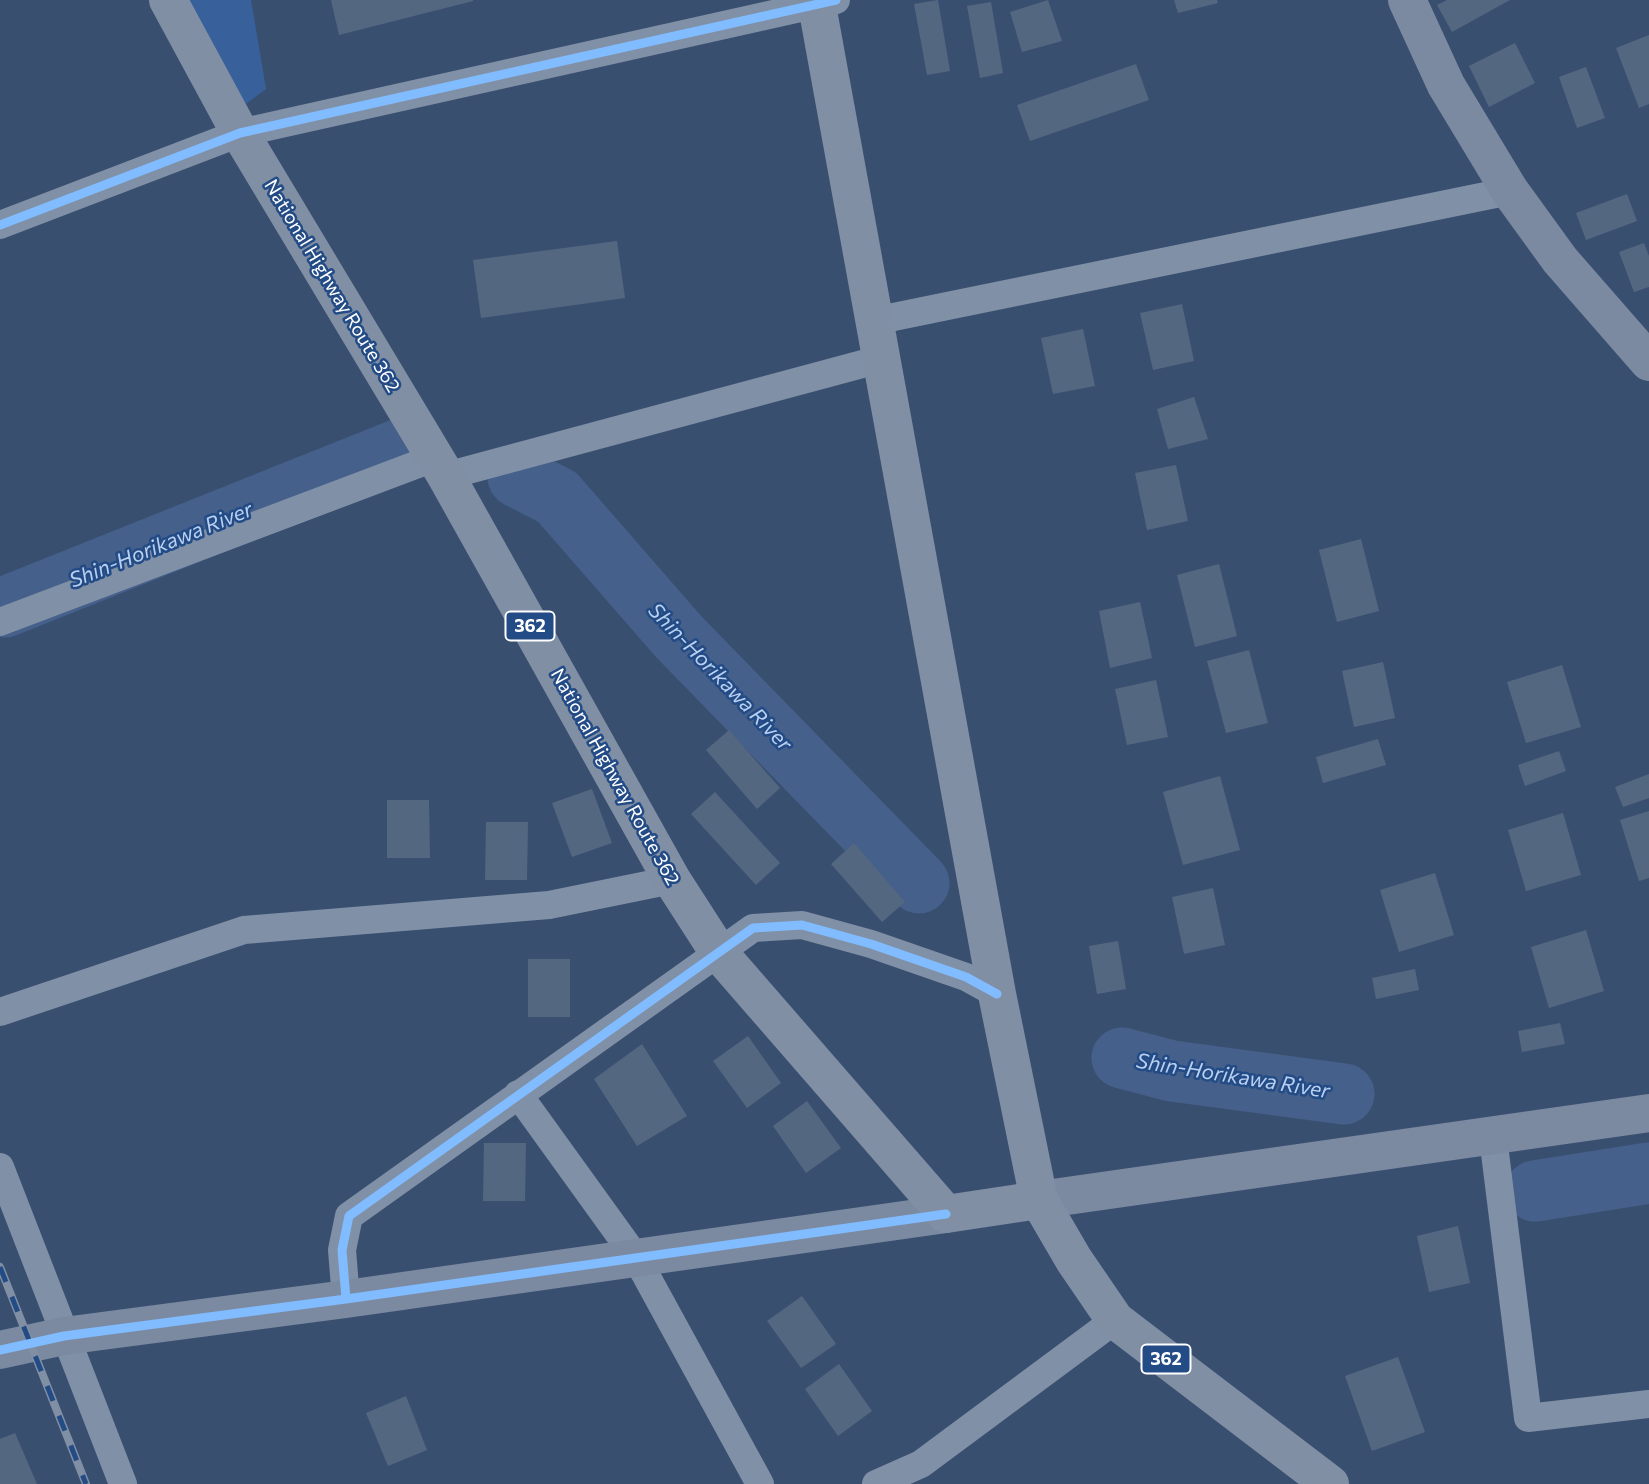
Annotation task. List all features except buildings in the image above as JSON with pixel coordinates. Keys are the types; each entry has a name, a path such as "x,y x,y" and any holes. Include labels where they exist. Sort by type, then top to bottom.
{"highway":[{"name":"National Highway Route 362","path":"168,0 240,133 440,467 672,880 719,953 946,1214"},
{"name":"362","path":"823,1 874,321 997,994 1039,1200 1074,1260 1115,1320 1329,1484"},
{"path":"946,1214 1039,1200"}],"street":[{"path":"1407,0 1446,85 1510,191 1560,261 1649,362"},
{"path":"0,225 240,133 823,1"},
{"path":"874,321 1510,191"},
{"path":"0,622 440,467 881,359"},
{"path":"0,1012 244,930 549,905 672,880"},
{"path":"346,1299 342,1250 349,1216 753,928 802,925 928,962 997,994"},
{"path":"518,1094 637,1259 760,1484"},
{"path":"1039,1200 1649,1113"},
{"path":"1493,1136 1528,1418 1649,1404"},
{"path":"0,1167 123,1484"},
{"path":"0,1350 64,1336 637,1259 946,1214"},
{"path":"876,1484 921,1464 1115,1320"}],"shaded area":[{"path":"179,0 251,0 266,89 231,115"}],"waterway":[{"name":"Shin-Horikawa River","path":"5,607 400,449"},
{"name":"Shin-Horikawa River","path":"518,477 557,497 679,637 919,883"},
{"name":"Shin-Horikawa River","path":"1122,1058 1172,1071 1344,1094"},
{"name":"Shin-Horikawa River","path":"1535,1191 1649,1173"}],"railway":[{"path":"0,1267 86,1484"}],"cycle path":[{"path":"0,225 240,133 836,0"},
{"path":"346,1299 342,1250 349,1216 753,928 802,925 871,944 966,977 997,994"},
{"path":"0,1350 64,1336 946,1214"}]}
